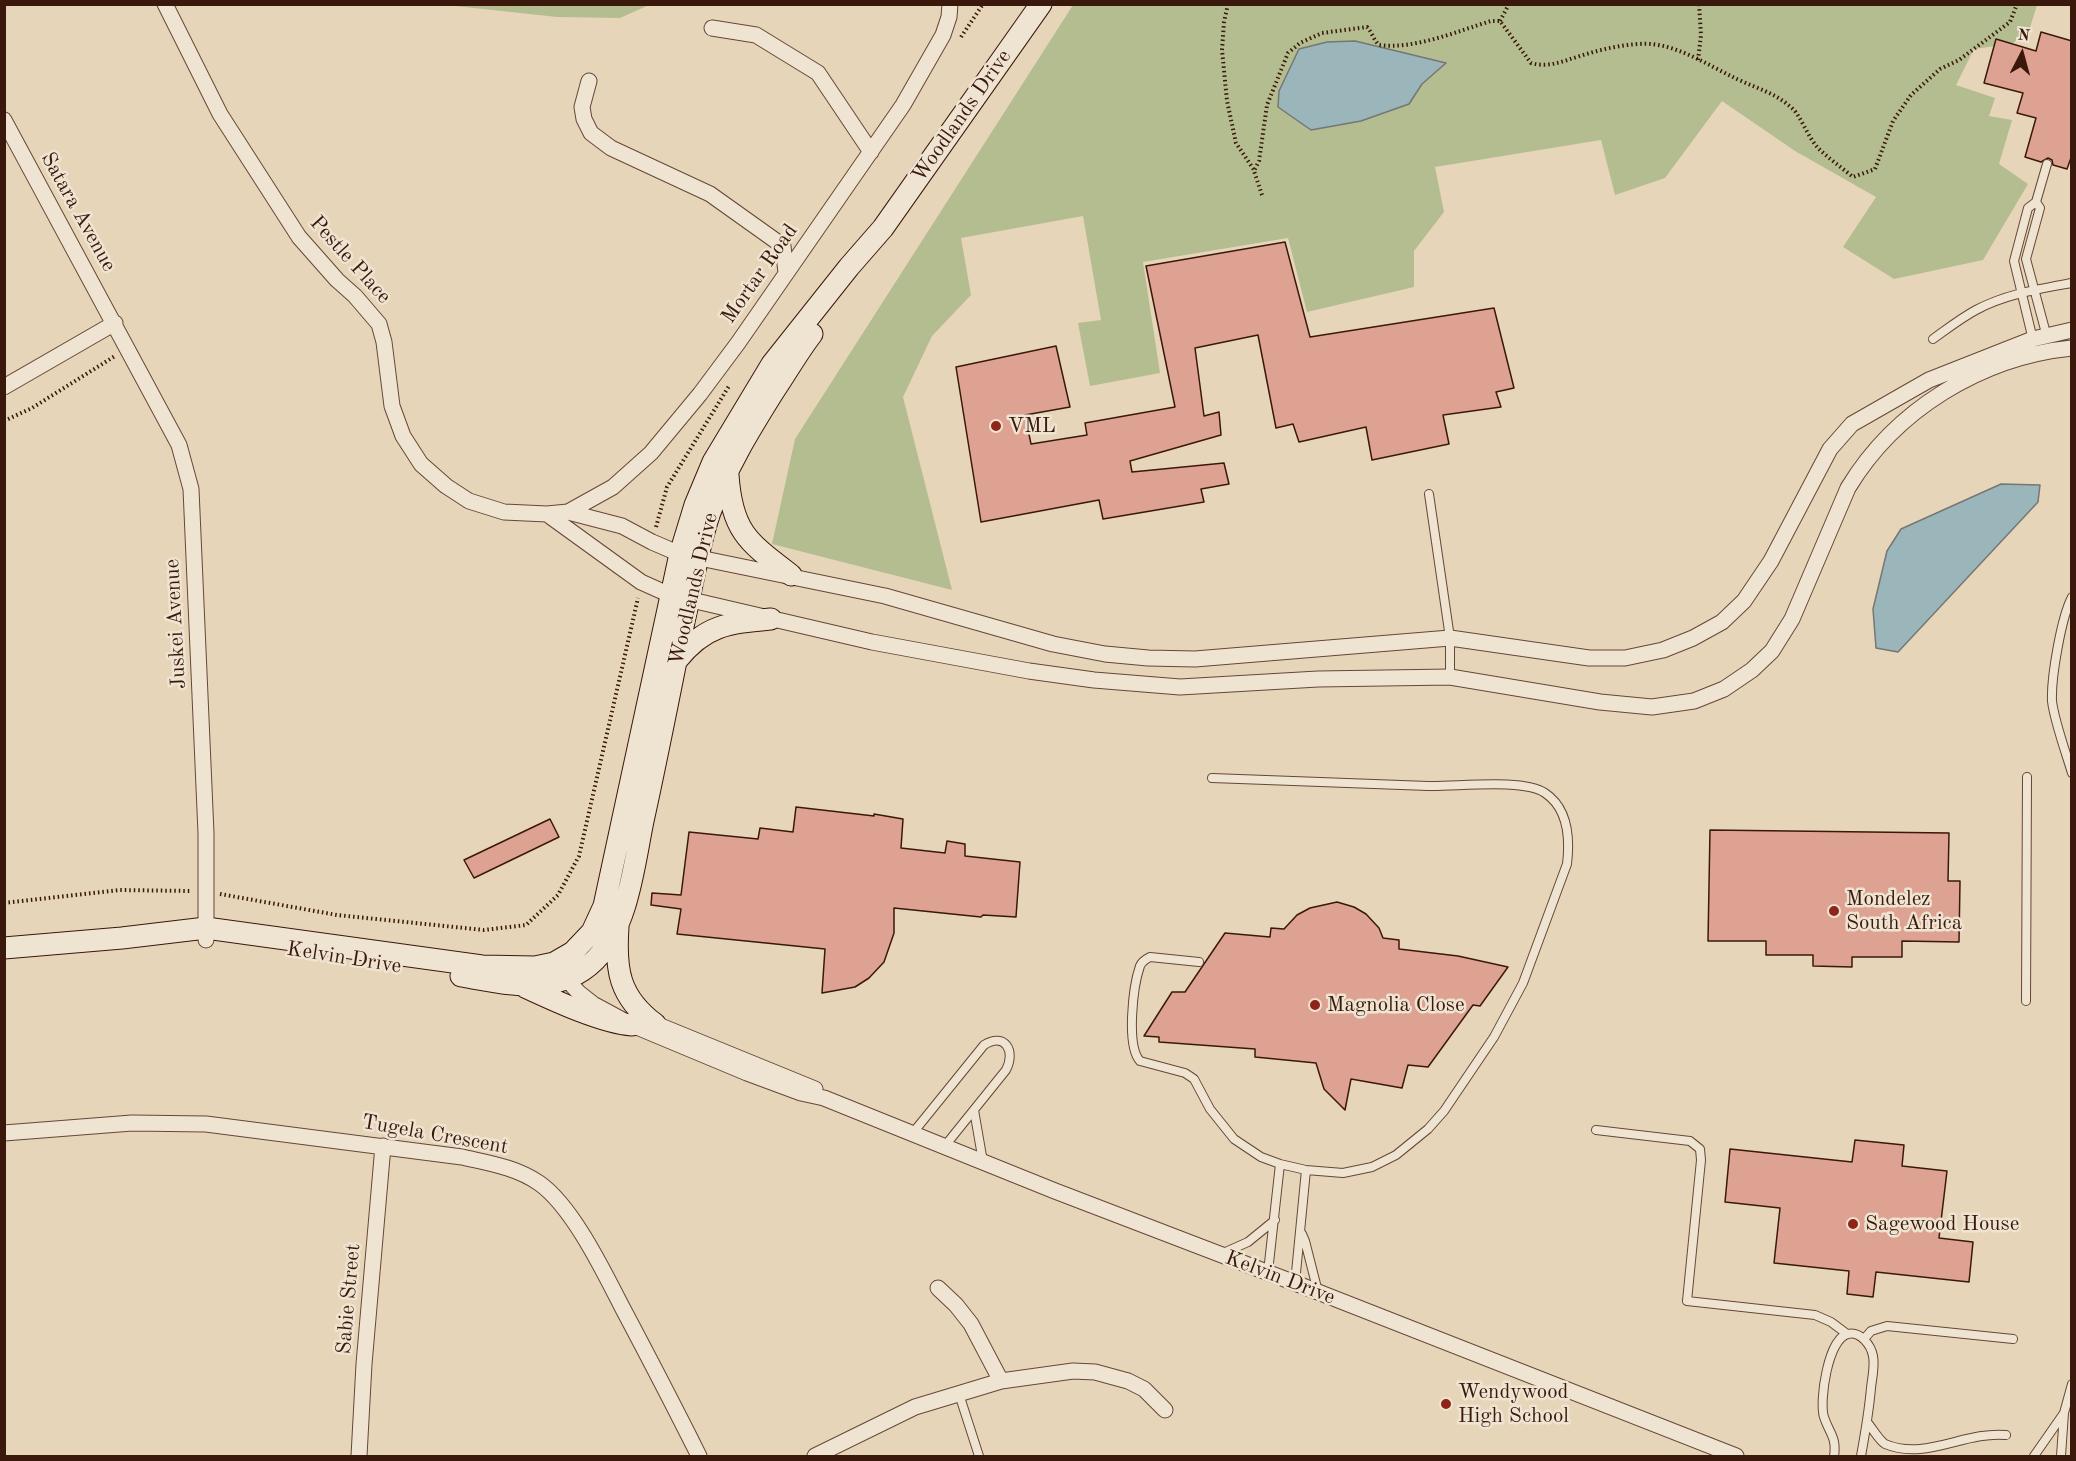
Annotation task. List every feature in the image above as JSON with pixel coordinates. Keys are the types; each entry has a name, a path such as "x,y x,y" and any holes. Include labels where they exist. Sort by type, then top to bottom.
{"main road":[{"name":"Woodlands Drive","path":"564,969 573,952 592,932 604,906 680,598 689,556 695,506 713,462 772,364 883,228 1041,4"},
{"name":"Woodlands Drive","path":"689,556 709,517 728,468 746,435 807,340 862,264 883,228"},
{"path":"728,468 730,501 740,528 748,539 791,575"},
{"name":"Woodlands Drive","path":"564,969 600,955 618,927 632,874 676,661 680,598"},
{"path":"676,661 698,637 712,629 727,624 771,619"},
{"path":"618,927 616,950 620,980 634,1006 655,1024"},
{"name":"Kelvin Drive","path":"206,934 522,986 547,984 564,969"},
{"name":"Kelvin Drive","path":"4,948 122,938 206,934 482,966 564,969"},
{"path":"522,986 593,1014 623,1024 632,1024"}],"street":[{"name":"Pestle Place","path":"165,4 220,114 298,237 379,324 384,342 392,406 403,436 421,464 446,486 469,501 504,512 547,514"},
{"name":"Mortar Road","path":"547,514 568,512 613,487 651,453 700,394 903,105 943,35 949,17 950,4"},
{"path":"712,28 756,35 818,73 871,152"},
{"path":"589,81 582,107 584,119 591,133 611,148 710,194 783,246 786,273"},
{"name":"Satara Avenue","path":"4,120 115,323"},
{"path":"4,387 115,323"},
{"name":"Juskei Avenue","path":"115,323 179,445 191,489 206,833 206,934"},
{"path":"547,514 642,582 680,598 883,644 1029,671 1094,680 1180,687 1318,679 1450,677 1600,702 1652,707 1694,701 1724,689 1752,670 1772,651 1792,620 1848,488 1858,471 1885,439 1912,414 1951,387 2072,330"},
{"path":"568,512 622,526 652,542 689,556 885,596 1053,644 1105,654 1195,659 1450,638 1589,658 1625,658 1663,650 1694,638 1722,622 1744,601 1771,561 1830,449 1852,424 1929,380 2041,344 2072,348"},
{"name":"Kelvin Drive","path":"564,969 605,1000 655,1024 805,1084 824,1098"},
{"name":"Kelvin Drive","path":"564,969 593,1004 632,1024 775,1084 824,1098 1736,1456"},
{"name":"Tugela Crescent","path":"4,1133 132,1123 206,1124 383,1146 493,1163 525,1174 541,1184 556,1198 595,1255 699,1456"},
{"name":"Sabie Street","path":"359,1456 364,1364 383,1146"},
{"path":"938,1288 971,1324 1000,1381"},
{"path":"815,1456 915,1407 1000,1381 1073,1371 1103,1374 1128,1381 1144,1389 1165,1410"}],"lane":[{"path":"2041,344 2021,293 2014,261 2028,208 2036,202 2047,164"},
{"path":"2036,202 2040,208 2026,259 2035,290 2041,344"},
{"path":"2022,229 2033,232"},
{"path":"1932,339 1976,310 1999,300 2021,293 2072,283"},
{"path":"1429,494 1450,638 1450,677"},
{"path":"2072,597 2067,605 2057,649 2052,702 2072,773"},
{"path":"2063,742 2072,738"},
{"path":"2026,1001 2027,777"},
{"path":"1199,962 1150,957 1140,965 1134,1002 1132,1046 1135,1056 1140,1061 1185,1073 1194,1079 1210,1109 1234,1139 1262,1157 1306,1170 1343,1173 1372,1167 1396,1155 1428,1129 1444,1112 1494,1038 1524,983 1568,864 1569,845 1566,822 1561,812 1547,794 1527,786 1429,786 1212,778"},
{"path":"912,1134 984,1045 994,1041 1000,1042 1009,1048 1011,1055 1008,1065 944,1147"},
{"path":"974,1110 983,1162"},
{"path":"1596,1130 1690,1141 1700,1149 1701,1160 1687,1301 1815,1315 1831,1322 1847,1334 1857,1335 1864,1339 1871,1350 1874,1364 1861,1456"},
{"path":"1268,1272 1280,1164"},
{"path":"1295,1283 1306,1170"},
{"path":"1220,1254 1248,1242 1275,1220"},
{"path":"1301,1233 1318,1292"},
{"path":"1864,1339 1871,1331 1887,1326 2013,1339"},
{"path":"1834,1456 1833,1435 1824,1418 1823,1410 1826,1373 1832,1348 1839,1338 1847,1334"},
{"path":"2061,1456 2064,1413 2072,1384"},
{"path":"959,1394 979,1456"},
{"path":"2034,1456 2064,1413"},
{"path":"1867,1422 1885,1444 1908,1455 1930,1455 1981,1437 2007,1435"}],"path":[{"path":"957,43 983,4"},
{"path":"1228,4 1222,50 1227,101 1236,143 1254,171 1262,195"},
{"path":"1500,21 1509,4"},
{"path":"1698,61 1701,34 1699,4"},
{"path":"1500,21 1525,57 1531,63 1539,65 1547,66 1581,56 1640,44 1658,45 1682,52 1778,97 1795,111 1803,128 1818,147 1853,177 1875,170 1893,121 1900,108 1917,89 1940,69 1959,60 2010,22 2018,4"},
{"path":"1254,171 1259,161 1267,105 1288,53 1300,43 1322,33 1367,27 1371,30 1372,38 1379,45 1387,46 1414,43 1491,21 1500,21"},
{"path":"4,421 32,408 128,348"},
{"path":"652,542 667,487 734,379"},
{"path":"4,903 120,890 205,891 337,915 484,930 526,925 558,895 579,856 642,582"}],"green space":[{"path":"446,5 649,5 620,18 557,17"},
{"path":"1073,5 2037,5 2028,34 2011,44 1974,49 1956,85 1995,98 1989,116 2012,120 1999,164 2028,184 1983,260 1894,279 1843,247 1876,197 1795,151 1722,101 1665,178 1615,195 1601,140 1435,167 1444,212 1414,251 1414,287 1307,312 1288,238 1143,262 1160,373 1090,386 1078,323 1101,320 1083,216 961,238 971,295 932,336 903,397 952,590 772,544 795,439"}],"water":[{"path":"1355,41 1446,63 1422,84 1409,104 1361,121 1311,130 1278,107 1279,91 1299,49 1327,42"},
{"path":"2001,484 2040,485 2038,502 1898,652 1876,648 1873,609 1887,551 1901,529"}],"building":[{"path":"2041,32 2072,41 2072,155 2067,169 2053,165 2052,160 2048,158 2041,162 2025,157 2036,118 2017,113 2023,93 1984,83 1996,39 2036,51"},
{"path":"1285,242 1310,337 1494,308 1514,388 1496,392 1501,407 1443,415 1449,444 1372,460 1366,427 1299,442 1293,424 1276,428 1258,335 1195,348 1204,416 1219,412 1221,435 1130,461 1132,472 1224,463 1229,484 1201,489 1204,502 1103,519 1099,500 981,522 956,367 1056,346 1070,407 1025,415 1031,444 1087,435 1085,423 1175,407 1146,266"},
{"path":"796,807 903,819 901,848 945,853 947,841 965,844 965,856 1020,862 1016,917 983,915 981,917 894,908 894,933 884,962 869,978 855,987 822,993 825,949 677,934 681,909 651,905 652,893 681,895 689,832 758,839 760,828 793,832"},
{"path":"550,819 559,837 474,878 464,860"},
{"name":"Mondelez South Africa","path":"1710,830 1949,833 1948,881 1960,881 1959,942 1902,941 1902,957 1852,957 1852,967 1813,966 1813,955 1766,955 1766,941 1708,941"},
{"name":"Magnolia Close","path":"1337,902 1354,907 1366,914 1379,928 1383,938 1399,940 1399,949 1458,956 1508,967 1480,1006 1473,1005 1428,1067 1408,1065 1402,1088 1351,1079 1345,1110 1324,1089 1316,1063 1255,1057 1255,1049 1159,1042 1159,1037 1144,1036 1172,992 1185,992 1225,933 1270,937 1271,928 1284,929 1297,915 1310,908"},
{"name":"Sagewood House","path":"1855,1140 1904,1145 1902,1166 1947,1171 1939,1238 1973,1242 1969,1282 1876,1272 1873,1297 1847,1294 1849,1271 1774,1263 1780,1208 1725,1202 1730,1149 1852,1162"}],"place":[{"name":"VML","path":"996,426"},
{"name":"Mondelez South Africa","path":"1834,911"},
{"name":"Magnolia Close","path":"1315,1005"},
{"name":"Sagewood House","path":"1853,1224"},
{"name":"Wendywood High School","path":"1446,1404"}]}
